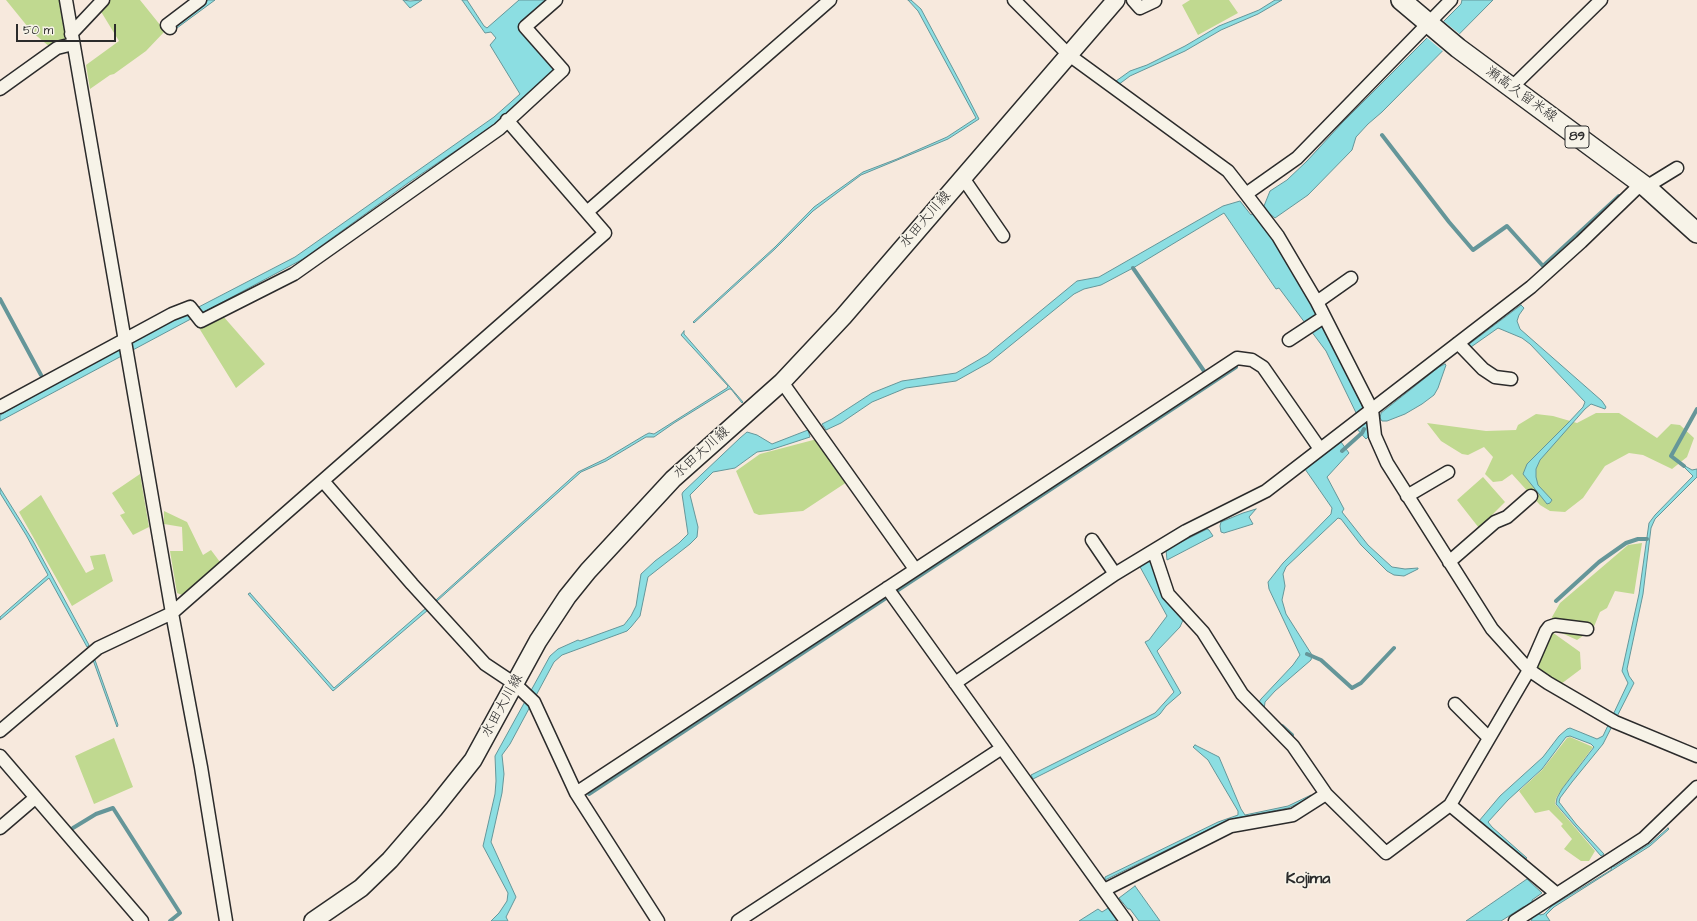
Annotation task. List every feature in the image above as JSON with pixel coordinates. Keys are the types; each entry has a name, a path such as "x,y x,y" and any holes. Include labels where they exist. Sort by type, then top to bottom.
{"main road":[{"name":"水田大川線","path":"313,921 361,888 390,860 434,809 473,760 538,642 567,597 588,570 673,479 782,382 843,318 1116,0"},
{"name":"瀬高久留米線","path":"1402,0 1454,45 1643,185 1697,232"}],"street":[{"path":"66,0 172,612 201,767 226,921"},
{"path":"0,89 72,39 102,0"},
{"path":"170,28 167,25 200,0"},
{"path":"0,407 190,307 201,321 294,274 499,129 563,70 524,27 556,0"},
{"path":"587,212 830,0"},
{"path":"1014,0 1069,55 1228,172 1246,194 1278,236 1317,302 1322,318 1372,410 1375,436 1387,463 1492,629 1529,670 1548,683 1615,722 1697,756"},
{"path":"1133,0 1140,8 1155,1"},
{"path":"1246,194 1297,158 1430,25 1451,0"},
{"path":"1511,88 1601,0"},
{"path":"0,731 98,648 172,612 605,233 508,120"},
{"path":"956,683 1116,574 1186,531 1266,491 1531,287 1643,185 1676,168"},
{"path":"963,178 1003,236"},
{"path":"1317,302 1351,278"},
{"path":"1289,340 1322,318"},
{"path":"1458,343 1483,369 1495,377 1511,379"},
{"path":"576,793 1237,358 1252,360 1263,367 1320,449"},
{"path":"782,382 915,569"},
{"path":"1407,496 1448,472"},
{"path":"323,480 412,584 485,664 515,684 531,699 576,793 658,921"},
{"path":"1449,562 1496,522 1507,517 1531,496"},
{"path":"1092,540 1116,574"},
{"path":"1154,552 1168,594 1203,632 1242,694 1293,746 1326,794 1386,853 1450,805 1529,670 1549,627 1555,625 1587,629"},
{"path":"887,588 1126,921"},
{"path":"1455,704 1489,738"},
{"path":"738,921 1002,748"},
{"path":"0,756 142,921"},
{"path":"1515,921 1644,838 1697,787"},
{"path":"1104,890 1231,826 1293,815 1326,794"},
{"path":"0,828 35,798"},
{"path":"1450,805 1557,894"}],"green space":[{"path":"6,0 59,0 66,39 50,47 32,32"},
{"path":"108,0 140,0 165,31 146,51 90,89 86,65 119,41 100,10"},
{"path":"1190,0 1229,0 1238,13 1198,35 1182,5"},
{"path":"223,316 265,364 236,388 199,328"},
{"path":"1596,413 1619,413 1657,438 1671,424 1680,425 1694,438 1687,457 1672,469 1643,455 1629,453 1605,466 1583,498 1565,512 1550,511 1540,505 1512,474 1502,481 1493,482 1485,474 1493,457 1484,447 1468,455 1462,454 1441,441 1427,423 1486,431 1516,430 1518,425 1536,414 1553,416 1577,423"},
{"path":"817,439 847,482 803,511 759,515 754,513 736,471 760,454"},
{"path":"140,474 149,527 133,535 120,515 125,513 112,493"},
{"path":"1483,477 1505,502 1479,528 1457,500"},
{"path":"41,495 86,573 94,569 90,556 105,554 113,581 72,606 19,512"},
{"path":"164,511 187,522 203,555 211,550 220,562 182,595 177,593 170,551 183,551 182,527 164,524"},
{"path":"1642,543 1634,594 1615,591 1607,608 1600,612 1593,629 1577,640 1555,630 1552,617 1560,603 1628,545"},
{"path":"1552,632 1580,652 1581,669 1561,684 1538,672 1536,666"},
{"path":"1570,737 1593,747 1556,798 1555,804 1595,851 1589,861 1581,861 1564,849 1572,839 1561,826 1563,824 1549,810 1535,813 1519,791 1542,770 1567,738"},
{"path":"114,738 133,787 94,804 75,756"}],"water":[{"path":"206,0 215,0 177,28 174,24"},
{"path":"403,0 410,1 422,0 410,8"},
{"path":"462,0 467,0 484,26 487,28 519,0 549,0 518,27 555,67 553,75 495,124 408,183 303,259 0,421 0,415 112,352 295,257 494,117 520,94 490,45 496,38 491,32 485,33"},
{"path":"908,0 911,0 921,9 979,119 948,139 861,175 813,211 775,249 694,323 693,322 775,247 814,207 863,172 947,137 976,118 918,11"},
{"path":"1275,0 1282,0 1258,14 1221,30 1185,51 1130,76 1118,85 1116,81 1130,71 1147,65 1185,46 1219,26 1259,10"},
{"path":"1462,0 1493,0 1382,112 1368,124 1356,137 1352,150 1308,195 1275,218 1270,214 1261,225 1273,239 1316,313 1361,403 1371,434 1366,439 1356,428 1361,423 1326,351 1279,288 1276,289 1224,213 1133,268 1101,285 1084,289 1074,294 990,362 956,381 906,388 872,402 841,423 826,430 822,424 872,393 902,381 956,373 987,355 1077,281 1099,277 1223,206 1240,201 1251,215 1264,206 1270,191 1287,180 1307,161 1342,123 1461,4"},
{"path":"1521,305 1524,308 1517,321 1520,329 1602,401 1606,407 1605,409 1591,404 1540,460 1536,469 1536,477 1538,485 1552,500 1547,504 1523,474 1527,464 1583,407 1585,402 1530,344 1522,338 1498,328 1471,347 1468,345"},
{"path":"684,331 684,334 743,402 742,403 731,389 729,389 654,437 646,437 606,461 581,472 437,601 436,600 578,472 605,459 649,433 654,434 727,388 728,386 681,335"},
{"path":"1445,364 1446,365 1438,388 1434,395 1405,414 1387,421 1382,421 1380,418 1381,413 1439,367"},
{"path":"808,430 810,437 770,450 757,452 735,468 713,472 690,495 698,527 697,537 648,577 640,616 631,627 627,631 562,655 554,662 510,744 502,755 504,774 502,793 491,842 516,897 506,917 508,921 491,921 499,913 507,901 508,893 483,846 495,794 495,756 550,656 558,649 578,640 580,641 624,625 636,606 641,574 688,534 682,494 683,492 740,438 747,432 757,435 772,444"},
{"path":"1341,442 1349,453 1327,477 1344,509 1342,512 1368,545 1392,567 1418,569 1404,576 1394,575 1387,571 1361,545 1341,519 1338,518 1286,567 1283,574 1285,586 1282,600 1286,614 1312,655 1311,660 1275,691 1265,702 1264,710 1259,702 1293,665 1300,655 1269,589 1268,582 1283,563 1331,514 1332,508 1305,469"},
{"path":"1680,463 1692,470 1697,469 1697,477 1655,519 1651,528 1643,594 1627,669 1629,676 1634,683 1603,744 1572,782 1560,798 1559,802 1576,824 1604,854 1601,856 1556,804 1557,798 1562,789 1594,747 1591,744 1570,736 1566,737 1542,769 1508,800 1488,822 1527,858 1525,859 1479,821 1500,796 1543,757 1559,736 1567,729 1570,728 1597,739 1603,736 1628,683 1622,671 1639,594 1649,523 1693,476"},
{"path":"0,488 33,541 89,645 87,647 49,578 0,620 0,617 48,575 26,535 0,493"},
{"path":"1256,509 1249,517 1253,524 1224,533 1221,532 1221,522"},
{"path":"1207,529 1213,536 1167,560 1166,550"},
{"path":"1147,560 1156,568 1183,620 1180,627 1157,651 1181,693 1156,717 1033,779 1031,775 1155,713 1174,692 1145,642 1149,640 1167,616 1139,565"},
{"path":"250,593 334,688 426,608 428,610 333,691 248,594"},
{"path":"93,660 95,660 118,725 117,727"},
{"path":"1195,745 1219,757 1245,815 1288,806 1311,795 1312,797 1288,808 1236,818 1220,824 1105,880 1105,877 1218,822 1238,815 1238,811 1208,760 1193,747"},
{"path":"1668,828 1669,829 1650,846 1554,907 1546,915 1550,921 1531,921 1532,919 1530,918 1538,912 1540,915 1544,914 1552,906 1611,870 1612,866 1614,867 1651,843"},
{"path":"1527,879 1542,893 1532,900 1533,904 1523,907 1501,921 1466,921"},
{"path":"1135,886 1160,921 1139,921 1119,898"},
{"path":"1110,907 1118,919 1114,921 1079,921 1098,909 1102,912"}],"pier":[{"path":"1442,20 1461,35 1444,52 1426,37"}],"waterway":[{"path":"1382,135 1449,222 1473,250 1507,226 1543,266 1619,196"},
{"path":"1133,268 1204,371"},
{"path":"0,299 41,375"},
{"path":"589,794 1236,367"},
{"path":"1684,466 1671,456 1697,409"},
{"path":"1342,451 1362,433 1364,429"},
{"path":"1556,601 1599,562 1626,543 1638,539 1647,539"},
{"path":"1307,654 1321,660 1352,688 1361,683 1394,648"},
{"path":"1282,726 1292,735"},
{"path":"73,828 96,814 113,808 180,913 170,921"}],"district":[{"name":"Kojima","path":"1308,880"}]}
